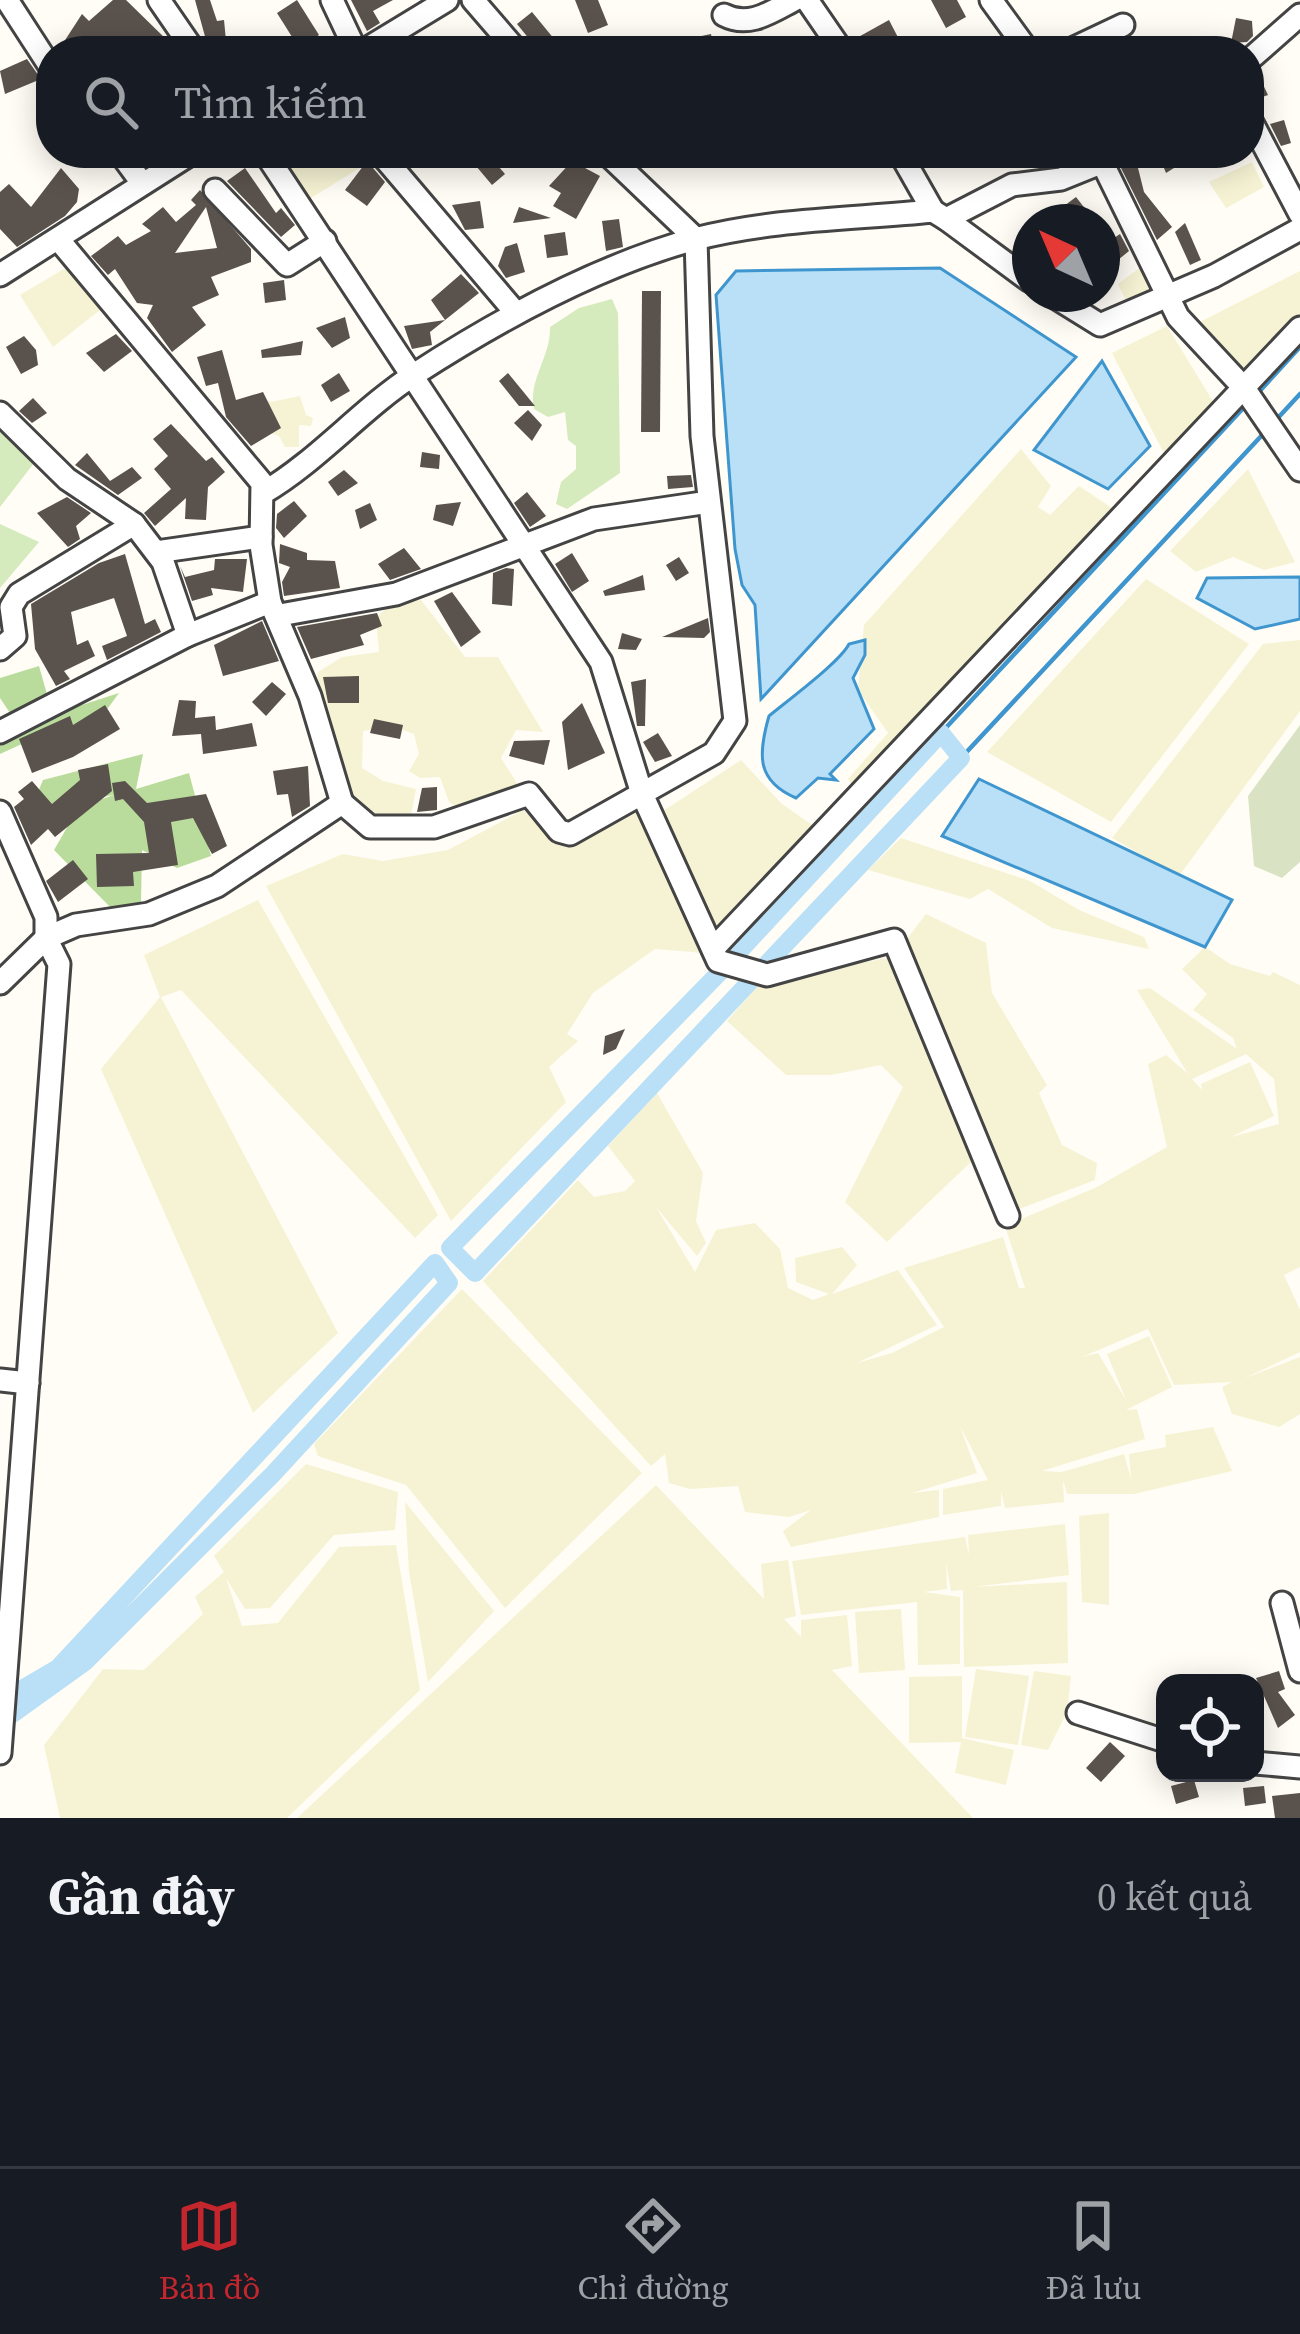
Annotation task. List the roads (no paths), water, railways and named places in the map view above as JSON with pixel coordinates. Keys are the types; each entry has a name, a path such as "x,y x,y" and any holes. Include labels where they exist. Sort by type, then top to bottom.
{"street":[{"path":"7,0 36,45"},
{"path":"159,0 184,36"},
{"path":"332,0 352,36"},
{"path":"386,36 447,0"},
{"path":"473,0 504,36"},
{"path":"724,14 738,22 757,19 794,0"},
{"path":"807,0 832,36"},
{"path":"991,0 1017,36"},
{"path":"1264,45 1298,8"},
{"path":"1100,36 1123,25"},
{"path":"1264,146 1300,214"},
{"path":"131,168 142,183"},
{"path":"0,274 167,168"},
{"path":"275,168 607,674 642,794 716,955 762,975 894,940 1008,1216"},
{"path":"393,168 516,313"},
{"path":"58,239 262,484 261,536 275,609 342,803 370,827 434,827 530,794 559,831 570,834 715,753 735,722 709,502 696,239 621,168"},
{"path":"909,168 939,215 1012,267"},
{"path":"263,493 295,475 409,378 516,313 635,258 696,239 939,215 1012,185 1061,178 1080,168"},
{"path":"1105,168 1178,317 1246,393 1300,470"},
{"path":"215,190 287,266 325,241"},
{"path":"1079,312 1100,325 1168,297 1300,229"},
{"path":"716,955 1246,393 1300,328"},
{"path":"0,413 67,479 134,524 156,551 188,635"},
{"path":"0,732 188,635 275,609 396,595 523,542 594,519 709,502"},
{"path":"0,650 15,636 11,607 19,594 134,524"},
{"path":"156,551 261,536"},
{"path":"0,983 46,938 76,925 149,914 217,886 342,803"},
{"path":"0,812 46,916 46,938 59,964 0,1753"},
{"path":"0,874 22,863"},
{"path":"0,1381 28,1383"},
{"path":"0,1431 24,1434"},
{"path":"1282,1604 1300,1671"},
{"path":"1078,1713 1156,1738"},
{"path":"1264,1764 1300,1767"}],"water":[{"path":"940,268 1076,357 761,699 755,605 742,585 735,549 716,295 736,271"},
{"path":"1102,361 1150,446 1108,489 1034,450"},
{"path":"1300,577 1300,619 1255,629 1197,598 1207,578"},
{"path":"865,640 865,655 853,678 874,729 830,774 836,780 818,778 796,798 773,783 763,765 769,716 849,644"},
{"path":"979,779 1232,900 1205,947 942,836"}],"waterway":[{"path":"1256,395 1300,347"},
{"path":"1276,420 1300,394"},
{"path":"941,733 1248,403"},
{"path":"961,758 1264,433"},
{"path":"941,733 961,758 475,1273 450,1248 721,971 941,733"},
{"path":"0,1702 58,1668 435,1263 449,1283 273,1474 85,1662 0,1723"}]}
